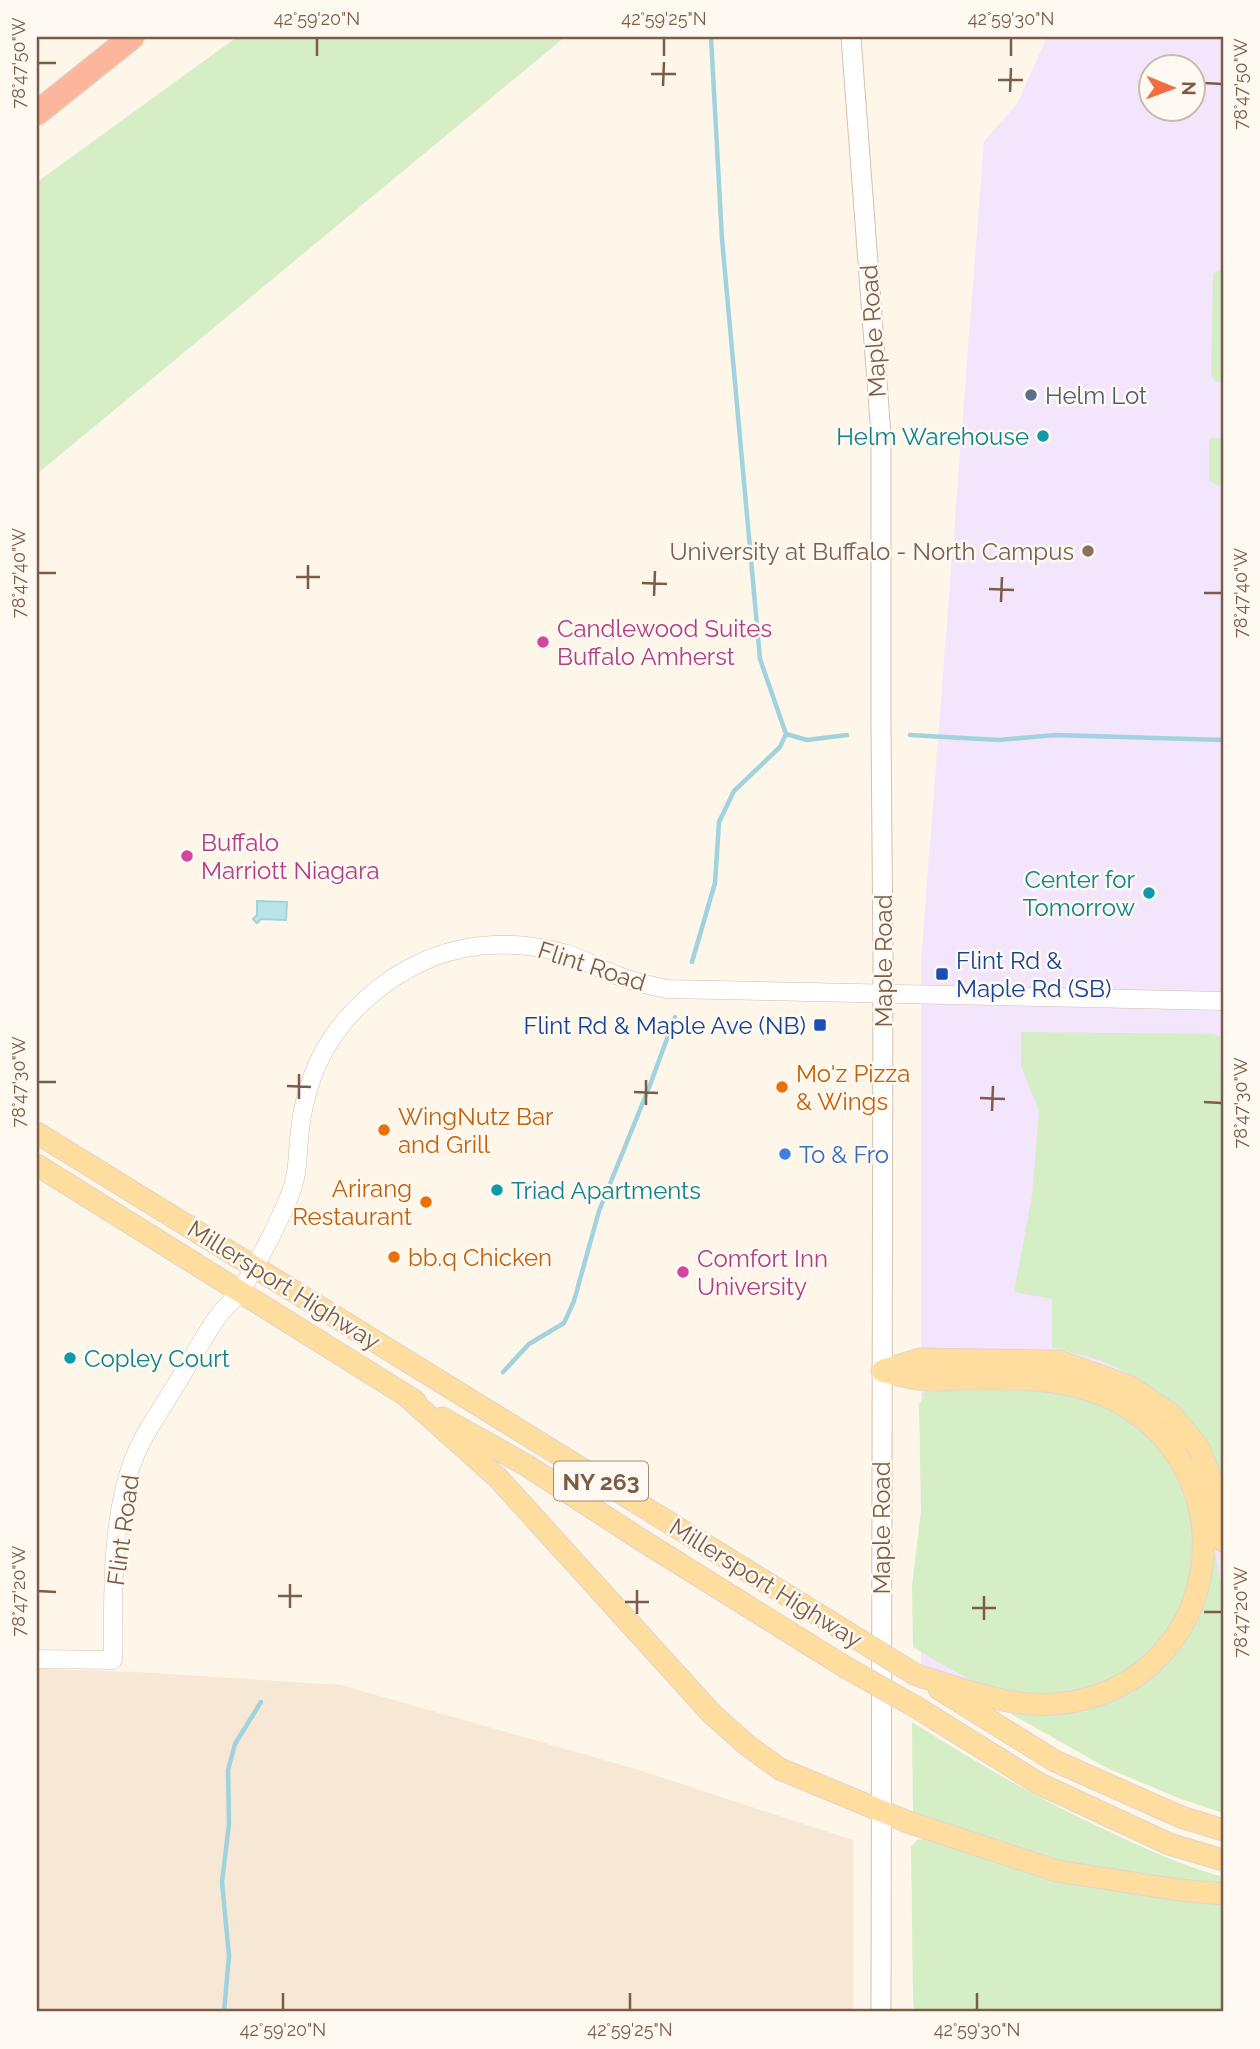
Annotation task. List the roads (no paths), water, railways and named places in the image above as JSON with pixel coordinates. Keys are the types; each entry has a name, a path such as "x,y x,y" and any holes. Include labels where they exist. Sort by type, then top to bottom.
{"highway":[{"path":"37,95 131,37"},
{"path":"37,113 131,37"}],"main road":[{"name":"Maple Road","path":"851,37 881,435 881,2012"},
{"name":"Millersport Highway","path":"37,1132 1055,1761 1181,1817 1223,1830"},
{"name":"Millersport Highway","path":"37,1165 444,1419 526,1465 642,1541 845,1667 916,1707 1038,1783 1169,1844 1223,1860"},
{"path":"882,1371 920,1359 1059,1361 1129,1386 1172,1415 1199,1448 1213,1483 1223,1541"},
{"path":"882,1371 920,1380 1058,1381 1090,1389 1119,1403 1147,1420 1178,1454 1194,1488 1204,1531 1202,1572 1191,1606 1176,1636 1156,1659 1129,1680 1098,1695 1071,1702 1037,1705 1005,1702 916,1675"},
{"path":"403,1393 498,1478 712,1714 748,1746 780,1769 920,1826 1057,1871 1223,1894"}],"street":[{"name":"Flint Road","path":"37,1658 113,1660 117,1546 128,1475 139,1445 219,1315 240,1292 289,1197 299,1160 300,1127 306,1100 316,1068 326,1048 357,1008 393,978 422,961 437,955 481,946 526,945 568,954 625,979 667,989 1223,1001"}],"water":[{"path":"257,901 287,902 286,920 261,919 257,923 253,919 257,915"}],"waterway":[{"path":"711,37 722,239 760,659 786,734 807,740 847,735"},
{"path":"692,962 715,883 719,822 734,791 780,747 786,734"},
{"path":"910,735 999,740 1055,735 1223,740"},
{"path":"503,1372 529,1344 564,1323 574,1301 599,1211 675,1017"},
{"path":"224,2012 229,1956 222,1882 229,1824 228,1770 235,1744 261,1702"}],"place":[{"name":"Helm Lot","path":"1031,395"},
{"name":"Helm Warehouse","path":"1043,436"},
{"name":"University at Buffalo - North Campus","path":"1088,551"},
{"name":"Candlewood Suites Buffalo Amherst","path":"543,642"},
{"name":"Buffalo Marriott Niagara","path":"187,856"},
{"name":"Center for Tomorrow","path":"1149,893"},
{"name":"Flint Rd & Maple Rd (SB)","path":"942,974"},
{"name":"Flint Rd & Maple Ave (NB)","path":"820,1025"},
{"name":"Mo'z Pizza & Wings","path":"782,1087"},
{"name":"WingNutz Bar and Grill","path":"384,1130"},
{"name":"To & Fro","path":"785,1154"},
{"name":"Triad Apartments","path":"497,1190"},
{"name":"Arirang Restaurant","path":"426,1202"},
{"name":"bb.q Chicken","path":"394,1257"},
{"name":"Comfort Inn University","path":"683,1272"},
{"name":"Copley Court","path":"70,1358"}]}
